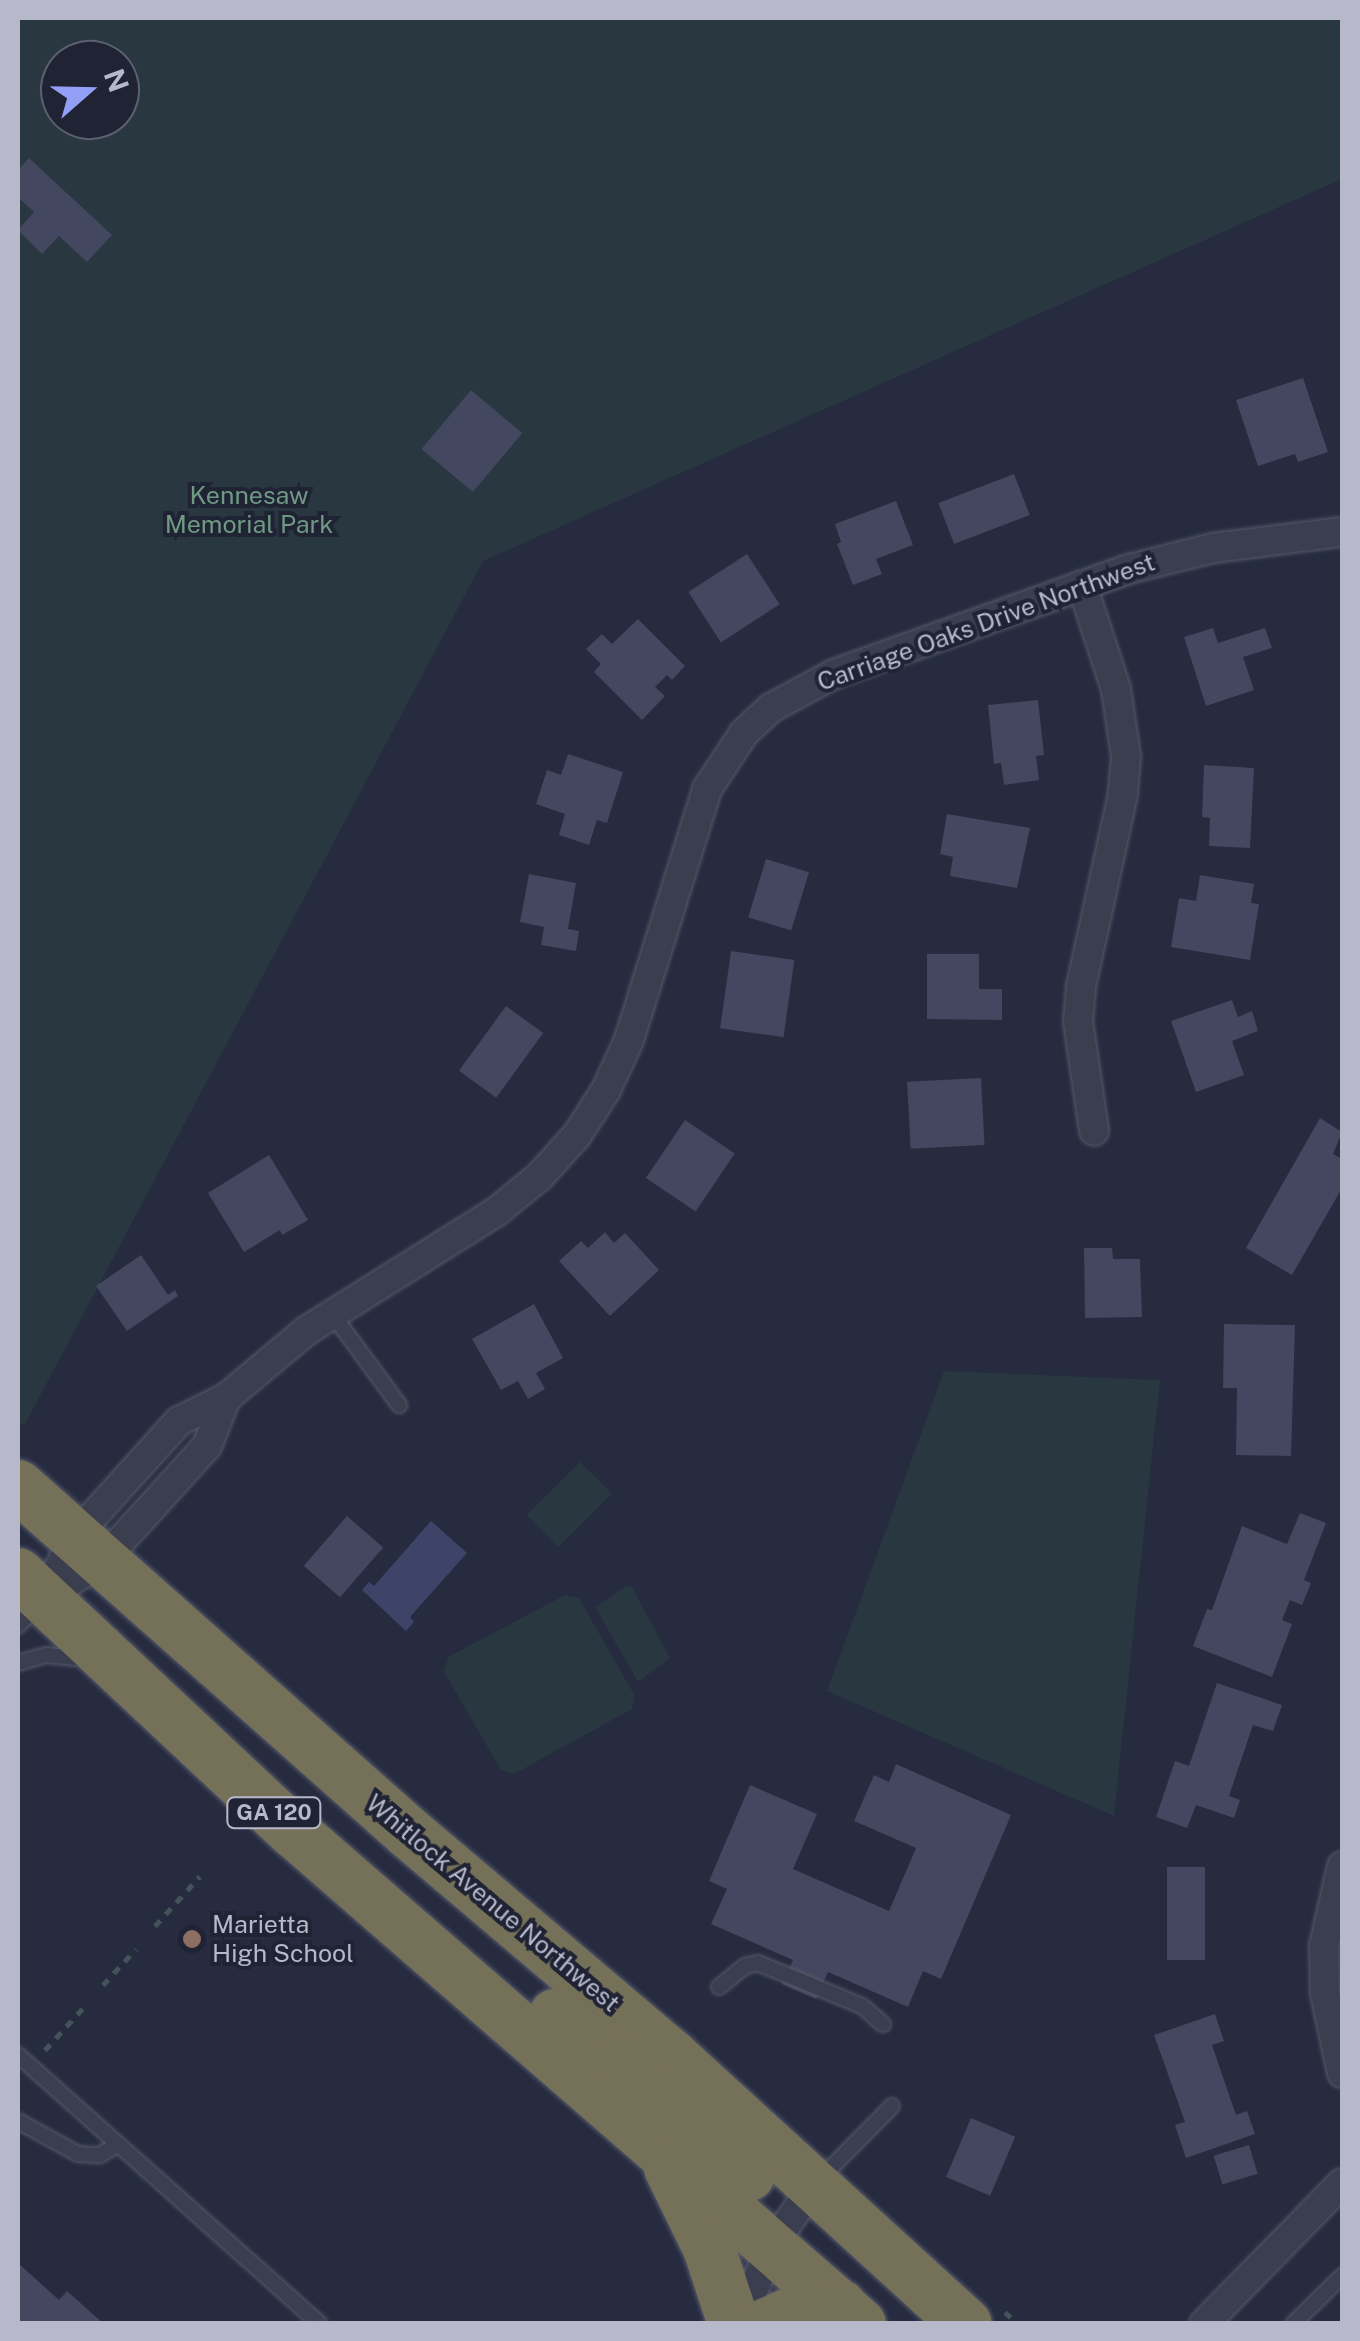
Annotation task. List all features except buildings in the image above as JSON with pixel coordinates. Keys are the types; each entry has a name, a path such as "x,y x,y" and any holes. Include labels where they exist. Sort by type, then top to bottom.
{"highway":[{"name":"Whitlock Avenue Northwest","path":"18,1486 409,1833 671,2055 793,2215 851,2315"},
{"name":"Whitlock Avenue Northwest","path":"26,1599 123,1671 294,1832 654,2141 793,2215 966,2324"},
{"path":"430,1948 500,1981 578,2030 918,2324"},
{"path":"654,2141 696,2218 737,2324"},
{"path":"766,2324 803,2308 851,2315"}],"street":[{"name":"Carriage Oaks Drive Northwest","path":"88,1549 206,1446 226,1398 263,1364 332,1315 496,1212 540,1176 578,1135 606,1090 629,1040 707,788 744,733 771,708 834,674 1172,556 1342,532"},
{"path":"1082,585 1116,689 1126,757 1123,794 1081,987 1078,1021 1094,1131"},
{"path":"26,1599 88,1549"},
{"path":"1342,1866 1324,1946 1325,1993 1342,2073"},
{"path":"1204,2324 1342,2183"},
{"path":"737,2324 793,2215"}],"lane":[{"path":"332,1315 399,1405"},
{"path":"18,1663 62,1656 123,1671"},
{"path":"719,1987 745,1966 758,1963 862,2006 883,2024"},
{"path":"18,2054 320,2324"},
{"path":"793,2215 892,2106"},
{"path":"18,2121 78,2154 100,2155 118,2144"},
{"path":"1293,2324 1342,2276"}],"path":[{"path":"156,1926 200,1876"},
{"path":"103,1986 136,1949"},
{"path":"44,2052 84,2007"}],"green space":[{"name":"Kennesaw Memorial Park","path":"18,18 1342,18 1342,179 483,561 24,1426 18,1420"},
{"path":"944,1371 1160,1380 1114,1816 827,1691"},
{"path":"580,1462 612,1494 559,1547 527,1515"},
{"path":"626,1586 632,1587 670,1658 638,1682 595,1607"},
{"path":"565,1595 579,1598 635,1696 632,1709 514,1774 501,1770 444,1672 448,1657"}],"water":[{"path":"431,1521 467,1553 410,1617 414,1622 406,1631 362,1590 369,1582 374,1586"}],"place":[{"name":"Marietta High School","path":"192,1939"}]}
